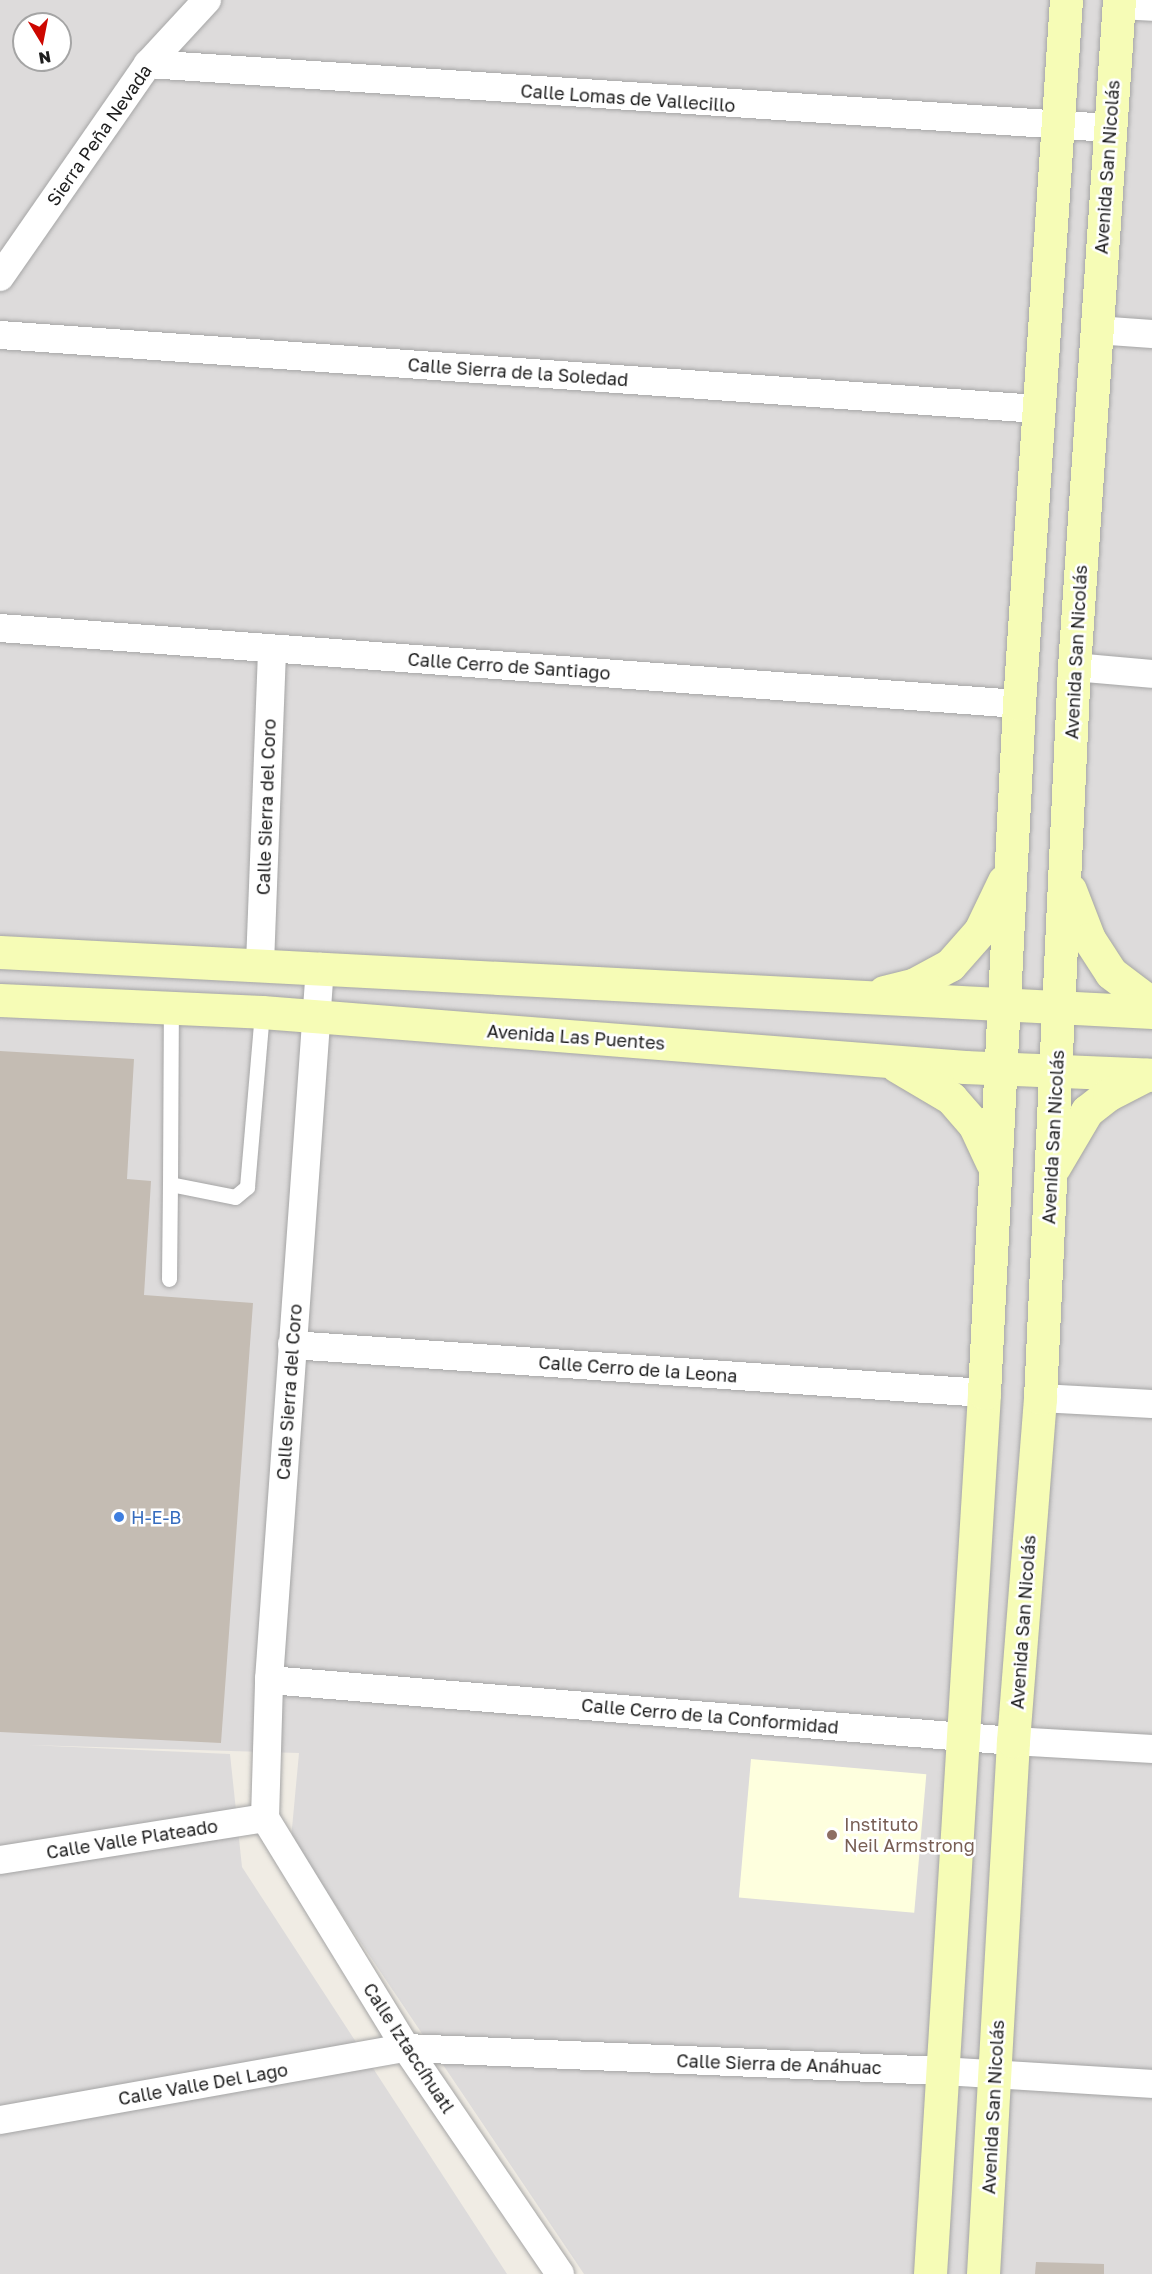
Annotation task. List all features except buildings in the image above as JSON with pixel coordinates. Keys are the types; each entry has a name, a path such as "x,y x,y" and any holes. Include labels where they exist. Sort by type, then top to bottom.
{"street":[{"name":"Sierra Peña Nevada","path":"0,277 148,64 207,0"},
{"path":"930,2274 984,1393 1019,704 1066,0"},
{"path":"1119,3 1152,7"},
{"name":"Avenida San Nicolás","path":"983,2274 1013,1741 1040,1398 1074,667 1108,128 1119,3"},
{"name":"Calle Lomas de Vallecillo","path":"148,64 1058,127 1108,128"},
{"path":"1096,330 1152,334"},
{"name":"Calle Sierra de la Soledad","path":"0,335 1037,409"},
{"name":"Calle Cerro de Santiago","path":"0,628 1019,704"},
{"name":"Calle Sierra del Coro","path":"260,964 272,649"},
{"path":"1074,667 1152,674"},
{"path":"860,997 913,986 950,965 981,931 1011,865"},
{"path":"1065,869 1076,910 1100,956 1111,973 1152,1004"},
{"path":"0,952 1152,1012"},
{"path":"0,973 131,979 178,962"},
{"name":"Calle Sierra del Coro","path":"265,1818 269,1680 320,967"},
{"name":"Avenida Las Puentes","path":"0,1000 262,1012 999,1069 1149,1075"},
{"path":"887,1061 951,1098 975,1126 994,1166"},
{"path":"1051,1172 1087,1111 1108,1094 1149,1075"},
{"name":"Calle Cerro de la Leona","path":"292,1345 984,1393"},
{"path":"1040,1398 1152,1404"},
{"name":"Calle Cerro de la Conformidad","path":"269,1680 1013,1741 1152,1749"},
{"name":"Calle Valle Plateado","path":"0,1860 265,1818"},
{"name":"Calle Iztaccíhuatl","path":"265,1818 406,2048 560,2274"},
{"name":"Calle Sierra de Anáhuac","path":"406,2048 942,2071 1152,2084"},
{"name":"Calle Valle Del Lago","path":"0,2120 406,2048"}],"lane":[{"path":"169,1279 171,1008"},
{"path":"170,1184 235,1197 245,1191 262,1012"}],"shaded area":[{"path":"0,0 1152,0 1152,2274 584,2274 291,1839 299,1753 28,1745 230,1754 242,1867 507,2274 0,2274"},
{"name":"Instituto Neil Armstrong","path":"751,1759 926,1774 914,1913 739,1897"}],"place":[{"name":"H-E-B","path":"119,1517"},
{"name":"Instituto Neil Armstrong","path":"832,1835"}]}
